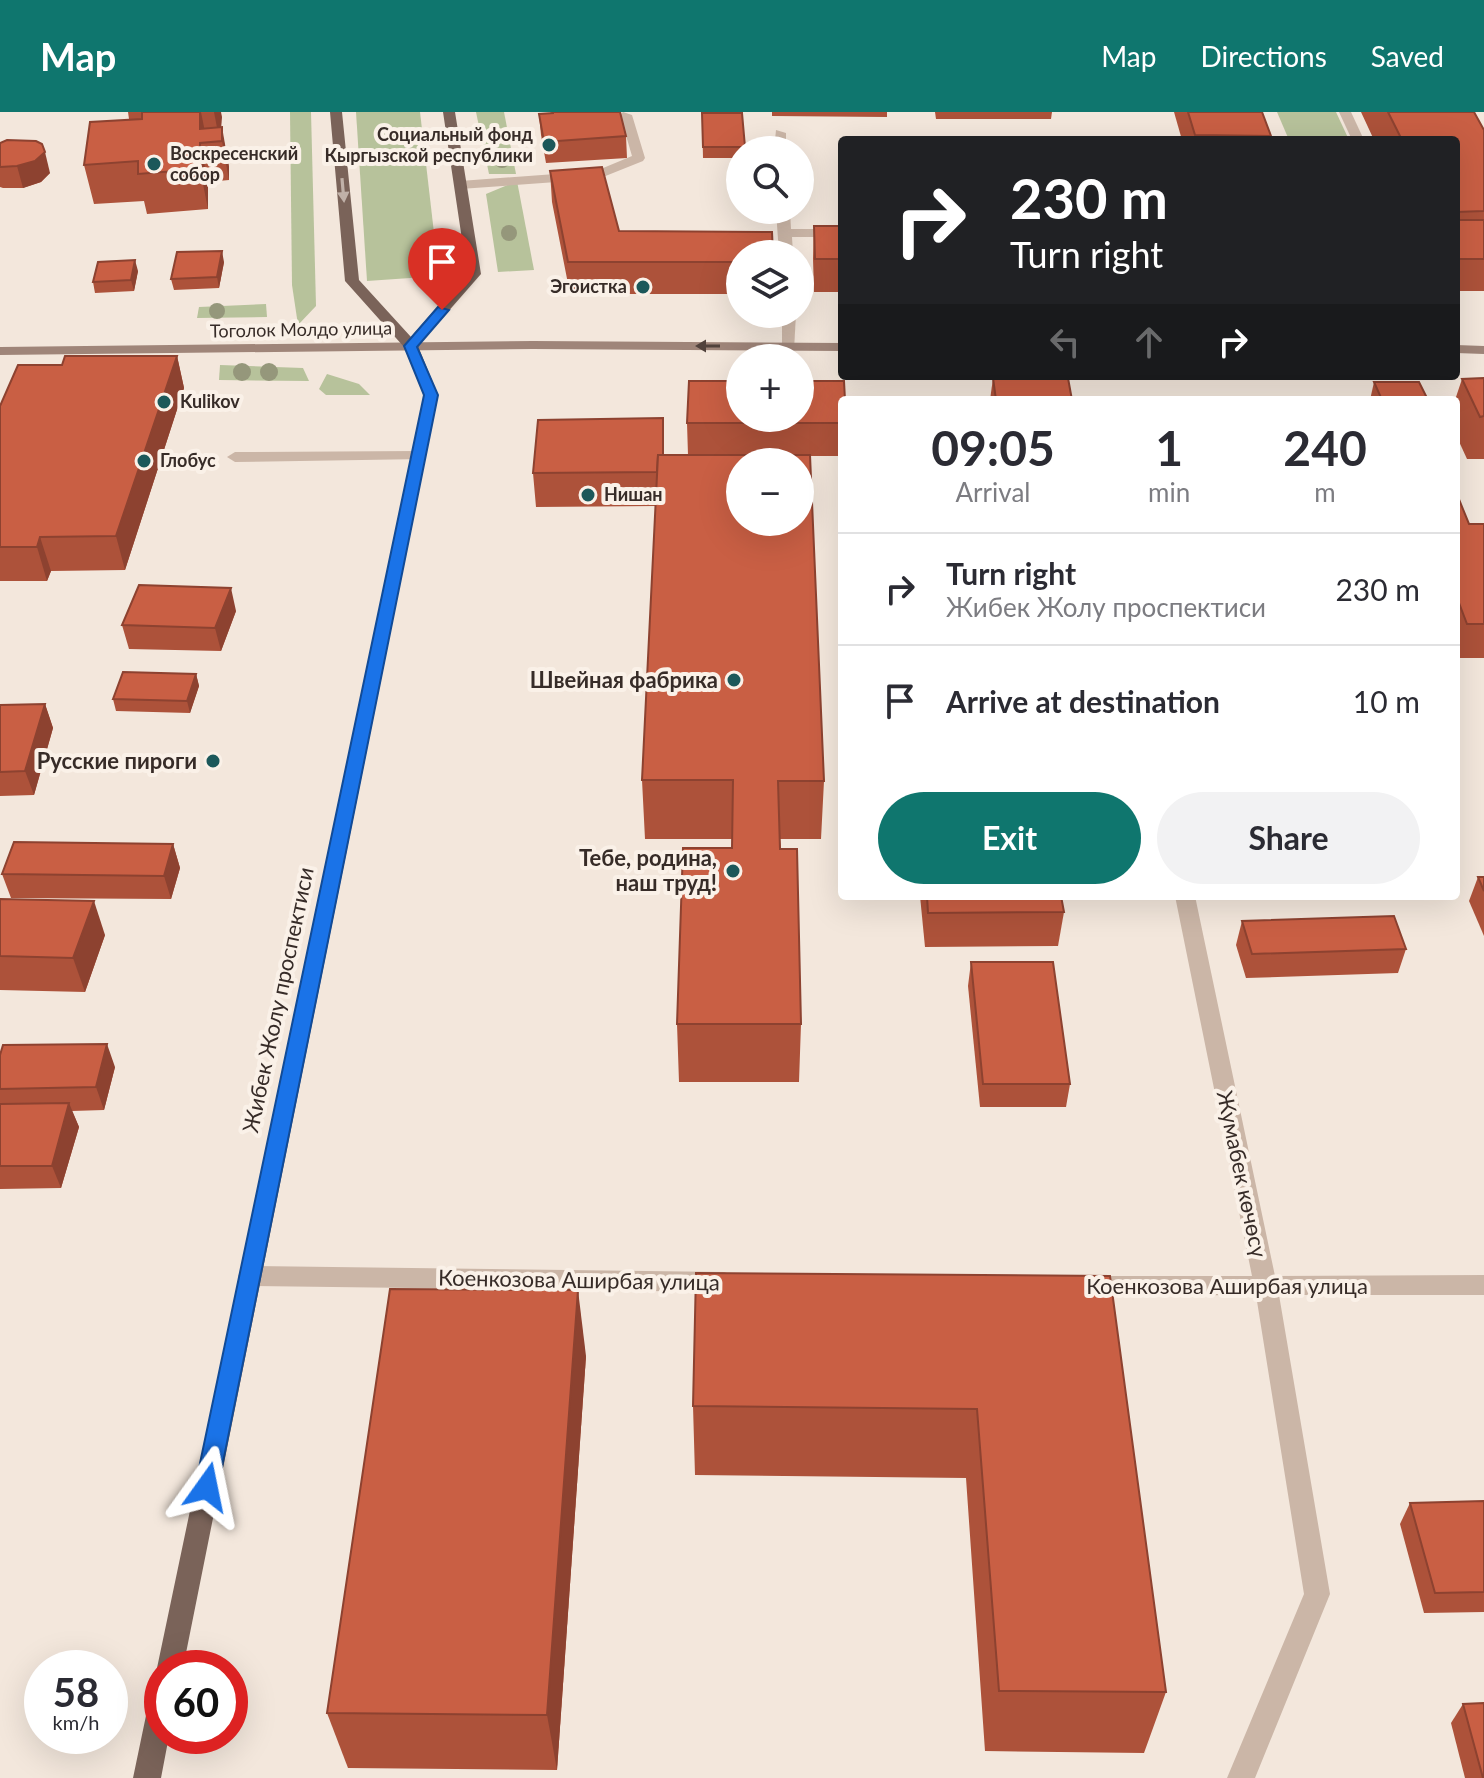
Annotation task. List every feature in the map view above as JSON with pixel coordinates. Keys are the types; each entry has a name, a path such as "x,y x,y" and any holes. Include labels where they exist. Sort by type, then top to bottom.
{"main road":[{"name":"Жибек Жолу проспектиси","path":"174,1650 431,395 411,346 352,281 336,112"},
{"path":"411,346 474,274 449,112"},
{"name":"Тоголок Молдо улица","path":"0,351 411,346 726,347"},
{"name":"Тоголок Молдо улица","path":"814,347 838,347"},
{"path":"1460,349 1484,350"},
{"path":"147,1778 152,1754"}],"street":[{"path":"1345,112 1356,136"},
{"path":"460,185 598,175 639,158 626,115"},
{"path":"784,224 785,240"},
{"path":"785,233 838,233"},
{"path":"235,457 418,456"},
{"name":"Жумабек көчөсү","path":"1186,900 1266,1288 1317,1594 1241,1778"},
{"name":"Коенкозова Аширбая улица","path":"250,1276 744,1282"},
{"name":"Коенкозова Аширбая улица","path":"1060,1285 1266,1288 1484,1285"}],"green space":[{"path":"290,112 311,112 316,306 298,325 292,285"},
{"path":"356,112 420,112 439,276 367,281"},
{"path":"476,112 504,112 516,174 489,174"},
{"path":"1277,112 1336,112 1347,136 1287,136"},
{"path":"517,181 534,270 498,272 486,194"},
{"path":"266,304 267,317 197,318 199,307"},
{"path":"220,365 303,368 309,381 219,380"},
{"path":"327,374 359,384 370,395 326,395 319,389"}],"building":[{"path":"142,112 200,112 200,129 222,127 222,141 200,143 200,169 138,174 138,161 84,165 90,122 142,119"},
{"path":"620,112 626,136 544,142 539,114"},
{"path":"1188,112 1262,112 1271,136 1195,135"},
{"path":"1388,112 1474,112 1484,130 1484,211 1460,212 1460,136 1400,136"},
{"path":"702,113 742,113 744,136 726,136 726,147 703,147"},
{"path":"7,140 36,141 42,144 45,152 35,161 0,167 0,143"},
{"path":"602,167 619,231 772,232 772,240 726,240 726,262 568,262 550,171"},
{"path":"1460,220 1484,220 1484,259 1460,259"},
{"path":"814,226 838,226 838,259 815,259"},
{"path":"222,251 217,277 171,279 177,252"},
{"path":"135,260 131,280 93,282 98,262"},
{"path":"65,356 177,356 116,536 40,537 37,547 0,547 0,406 18,365 62,365"},
{"path":"1484,378 1484,416 1480,417 1462,379"},
{"path":"993,380 1068,380 1071,396 995,396"},
{"path":"689,381 726,381 726,423 687,423"},
{"path":"814,381 844,381 845,396 838,396 838,423 814,423"},
{"path":"1374,382 1419,382 1426,396 1380,396"},
{"path":"663,418 663,455 658,455 657,472 533,473 538,420"},
{"name":"Швейная фабрика","path":"658,455 726,455 726,536 813,536 824,781 778,781 780,849 797,849 801,1024 677,1024 683,848 732,848 733,780 642,780"},
{"path":"1460,502 1469,524 1484,524 1484,624 1467,624 1460,606"},
{"path":"139,585 231,588 215,628 122,625"},
{"path":"123,672 196,674 187,701 113,699"},
{"path":"45,704 25,771 0,772 0,705"},
{"path":"14,842 173,844 164,876 2,874"},
{"path":"1478,877 1484,877 1484,891"},
{"path":"0,899 94,901 73,958 0,956"},
{"path":"927,900 1062,900 1064,912 928,913"},
{"path":"1394,916 1406,949 1252,954 1242,921"},
{"path":"971,962 1053,962 1070,1084 983,1084"},
{"path":"107,1044 96,1087 0,1089 3,1045"},
{"path":"69,1103 52,1166 0,1166 0,1104"},
{"path":"696,1273 1110,1276 1166,1692 999,1691 977,1409 693,1406"},
{"path":"390,1289 578,1290 547,1715 327,1713"},
{"path":"1484,1501 1484,1592 1435,1593 1410,1503"},
{"path":"1484,1703 1484,1778 1483,1778 1463,1704"}],"place":[{"name":"Социальный фонд Кыргызской республики","path":"549,145"},
{"name":"Воскресенский собор","path":"154,164"},
{"name":"Эгоистка","path":"643,287"},
{"name":"Kulikov","path":"164,402"},
{"name":"Глобус","path":"144,461"},
{"name":"Нишан","path":"588,495"},
{"name":"Швейная фабрика","path":"734,680"},
{"name":"Русские пироги","path":"213,761"},
{"name":"Тебе, родина, наш труд!","path":"733,871"}],"route":[{"path":"207,1487 431,395 411,346 442,310"}]}
